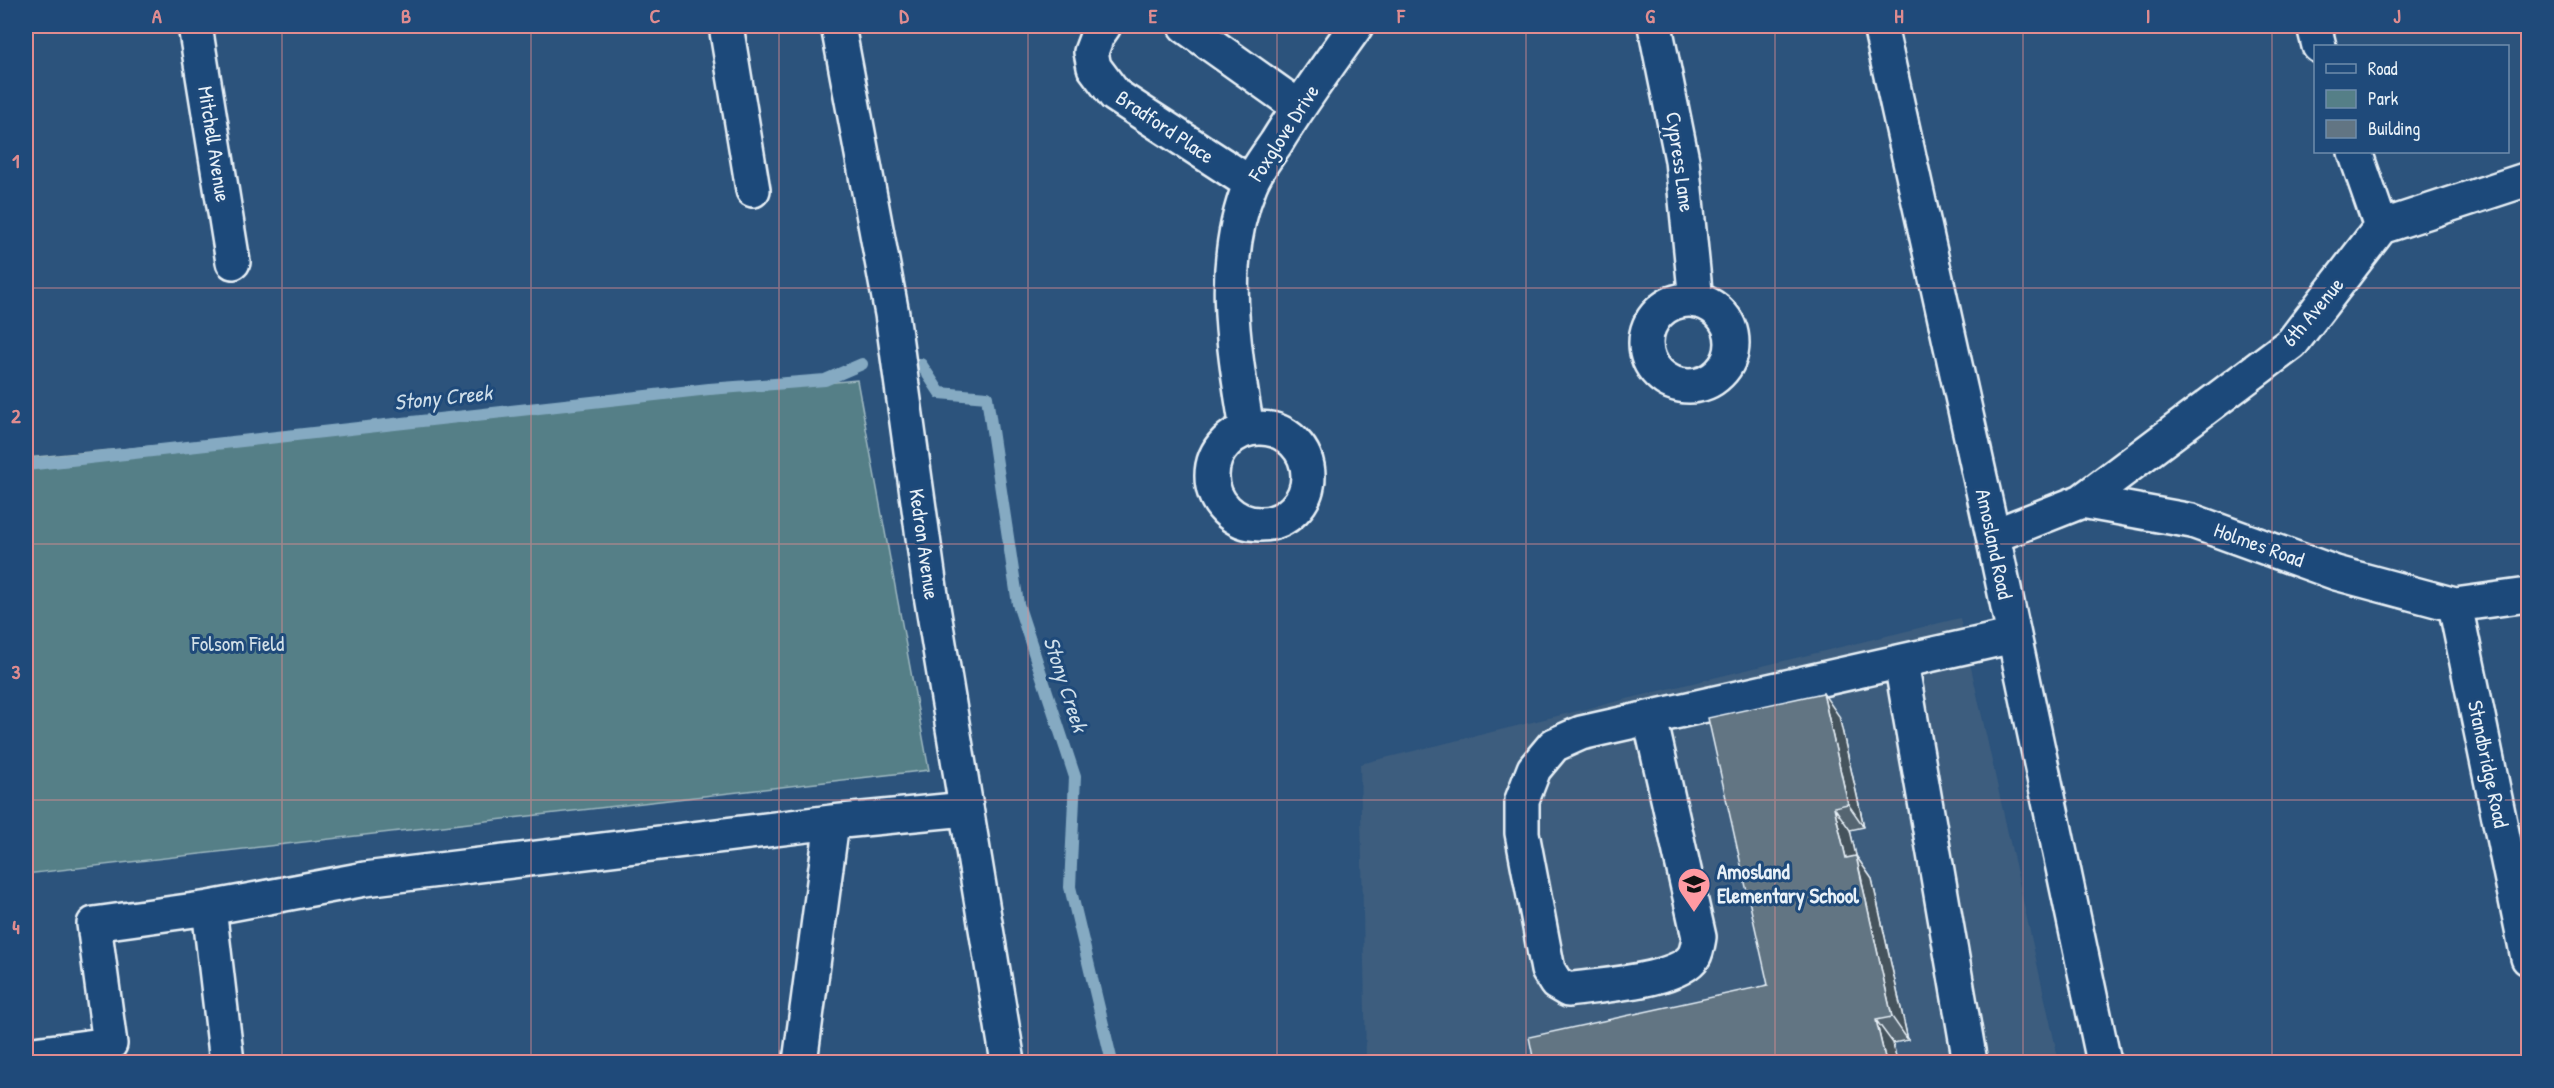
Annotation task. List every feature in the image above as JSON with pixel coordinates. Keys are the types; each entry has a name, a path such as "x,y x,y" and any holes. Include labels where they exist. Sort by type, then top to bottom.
{"street":[{"name":"Mitchell Avenue","path":"195,26 233,262"},
{"path":"726,26 753,190"},
{"name":"Kedron Avenue","path":"838,26 892,314 931,595 1008,1062"},
{"name":"Bradford Place","path":"1104,26 1097,36 1092,52 1094,67 1115,95 1250,183"},
{"path":"1185,26 1299,107"},
{"name":"Foxglove Drive","path":"1247,429 1234,351 1230,297 1233,255 1240,216 1250,183 1299,107 1356,26"},
{"name":"Cypress Lane","path":"1655,26 1682,160 1696,301"},
{"name":"Amosland Road","path":"1880,26 1993,536 2104,1062"},
{"path":"2314,26 2319,45"},
{"path":"2355,153 2381,227 2529,179"},
{"name":"6th Avenue","path":"2082,501 2292,343 2381,227"},
{"path":"1993,536 2082,501"},
{"name":"Holmes Road","path":"2082,501 2192,521 2336,573 2455,605 2529,595"},
{"name":"Standbridge Road","path":"2455,605 2529,958"},
{"path":"1650,718 1699,938 1694,956 1682,968 1665,975 1568,990 1556,983 1548,970 1522,833 1522,800 1534,769 1554,745 1581,733 2014,636"},
{"path":"1901,662 1970,1062"},
{"path":"26,1055 112,1053 94,924 209,908 365,879 832,822 966,809"},
{"path":"800,1062 832,822"},
{"path":"209,908 227,1062"}],"shaded area":[{"name":"Amosland Elementary School","path":"1960,618 2059,1062 1366,1062 1360,764"}],"green space":[{"name":"Folsom Field","path":"857,380 929,770 26,874 26,458"}],"building":[{"name":"Amosland Elementary School","path":"1823,693 1848,804 1834,807 1846,858 1856,856 1892,1017 1876,1020 1886,1062 1534,1062 1529,1037 1768,985 1708,718"}],"waterway":[{"name":"Stony Creek","path":"26,465 709,389 825,380 862,364"},
{"name":"Stony Creek","path":"921,364 940,393 987,397 1018,604 1075,777 1070,887 1112,1062"}],"place":[{"name":"Amosland Elementary School","path":"1694,913"}]}
